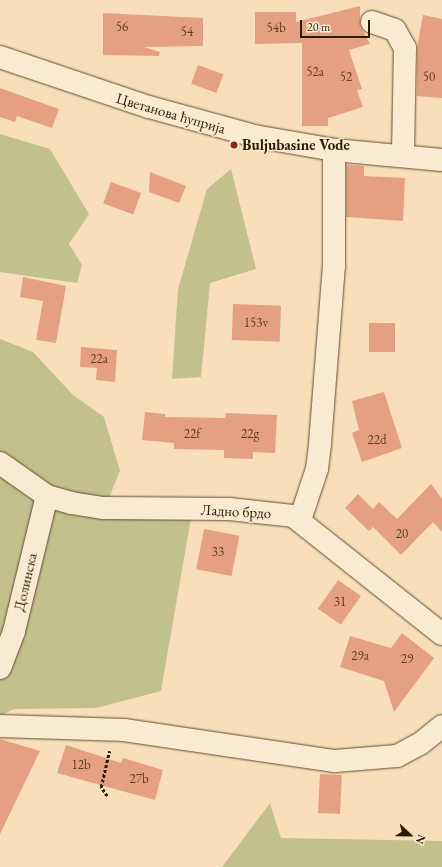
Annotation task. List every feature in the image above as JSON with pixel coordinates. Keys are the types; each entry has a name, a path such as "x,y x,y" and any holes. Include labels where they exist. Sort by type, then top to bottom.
{"street":[{"path":"372,22 395,30 405,48 403,156"},
{"name":"Цветанова ћуприја","path":"0,57 220,128 334,150 442,160"},
{"path":"300,520 317,469 320,443 334,266 334,150"},
{"name":"Ладно брдо","path":"0,463 47,496 104,508 229,509 283,514 300,520 442,634"},
{"name":"Долинска","path":"0,668 14,631 47,496"},
{"path":"0,726 124,730 335,761 397,756 420,744 442,726"}],"path":[{"path":"107,796 101,787 102,772 115,738 124,730"}],"shaded area":[{"path":"0,134 50,149 89,214 69,244 82,265 77,283 0,272"},
{"path":"231,169 256,269 210,283 201,377 172,379 178,289 207,189"},
{"path":"0,339 33,352 73,395 104,417 120,471 102,514 191,518 161,691 96,708 14,709 0,716"},
{"path":"270,803 281,838 442,841 442,867 222,867"}],"building":[{"path":"360,6 360,25 370,44 349,50 362,89 357,90 363,107 328,118 328,126 302,126 302,43 255,44 255,12 296,12 296,22"},
{"path":"103,13 203,18 203,46 144,47 160,52 159,56 103,55"},
{"path":"423,15 442,19 442,98 417,96 417,48"},
{"path":"198,65 223,74 217,93 191,84"},
{"path":"0,88 59,109 52,128 17,116 15,122 0,117"},
{"path":"346,165 364,166 364,176 405,178 403,221 346,217"},
{"path":"150,172 186,186 179,203 149,192"},
{"path":"111,182 141,193 133,215 103,204"},
{"path":"23,277 66,286 56,343 36,340 43,301 20,297"},
{"path":"233,304 281,306 280,342 232,340"},
{"path":"369,323 395,323 395,352 369,352"},
{"path":"81,347 117,350 115,382 96,380 97,368 80,367"},
{"path":"384,392 402,448 362,462 352,433 359,430 352,401"},
{"path":"145,412 165,414 165,417 225,418 226,413 277,415 275,453 253,452 253,459 224,458 224,450 174,449 174,443 142,440"},
{"path":"431,484 442,499 442,532 433,522 401,555 373,527 369,531 345,508 358,494 373,509 379,502 397,519"},
{"path":"204,529 239,536 232,576 196,569"},
{"path":"338,580 361,596 341,625 318,609"},
{"path":"402,633 434,658 394,712 384,681 340,667 350,636 391,648"},
{"path":"0,739 40,751 0,834"},
{"path":"66,745 121,763 123,758 163,770 155,800 57,773"},
{"path":"320,774 342,775 340,814 318,813"}],"place":[{"name":"Buljubasine Vode","path":"234,145"}]}
